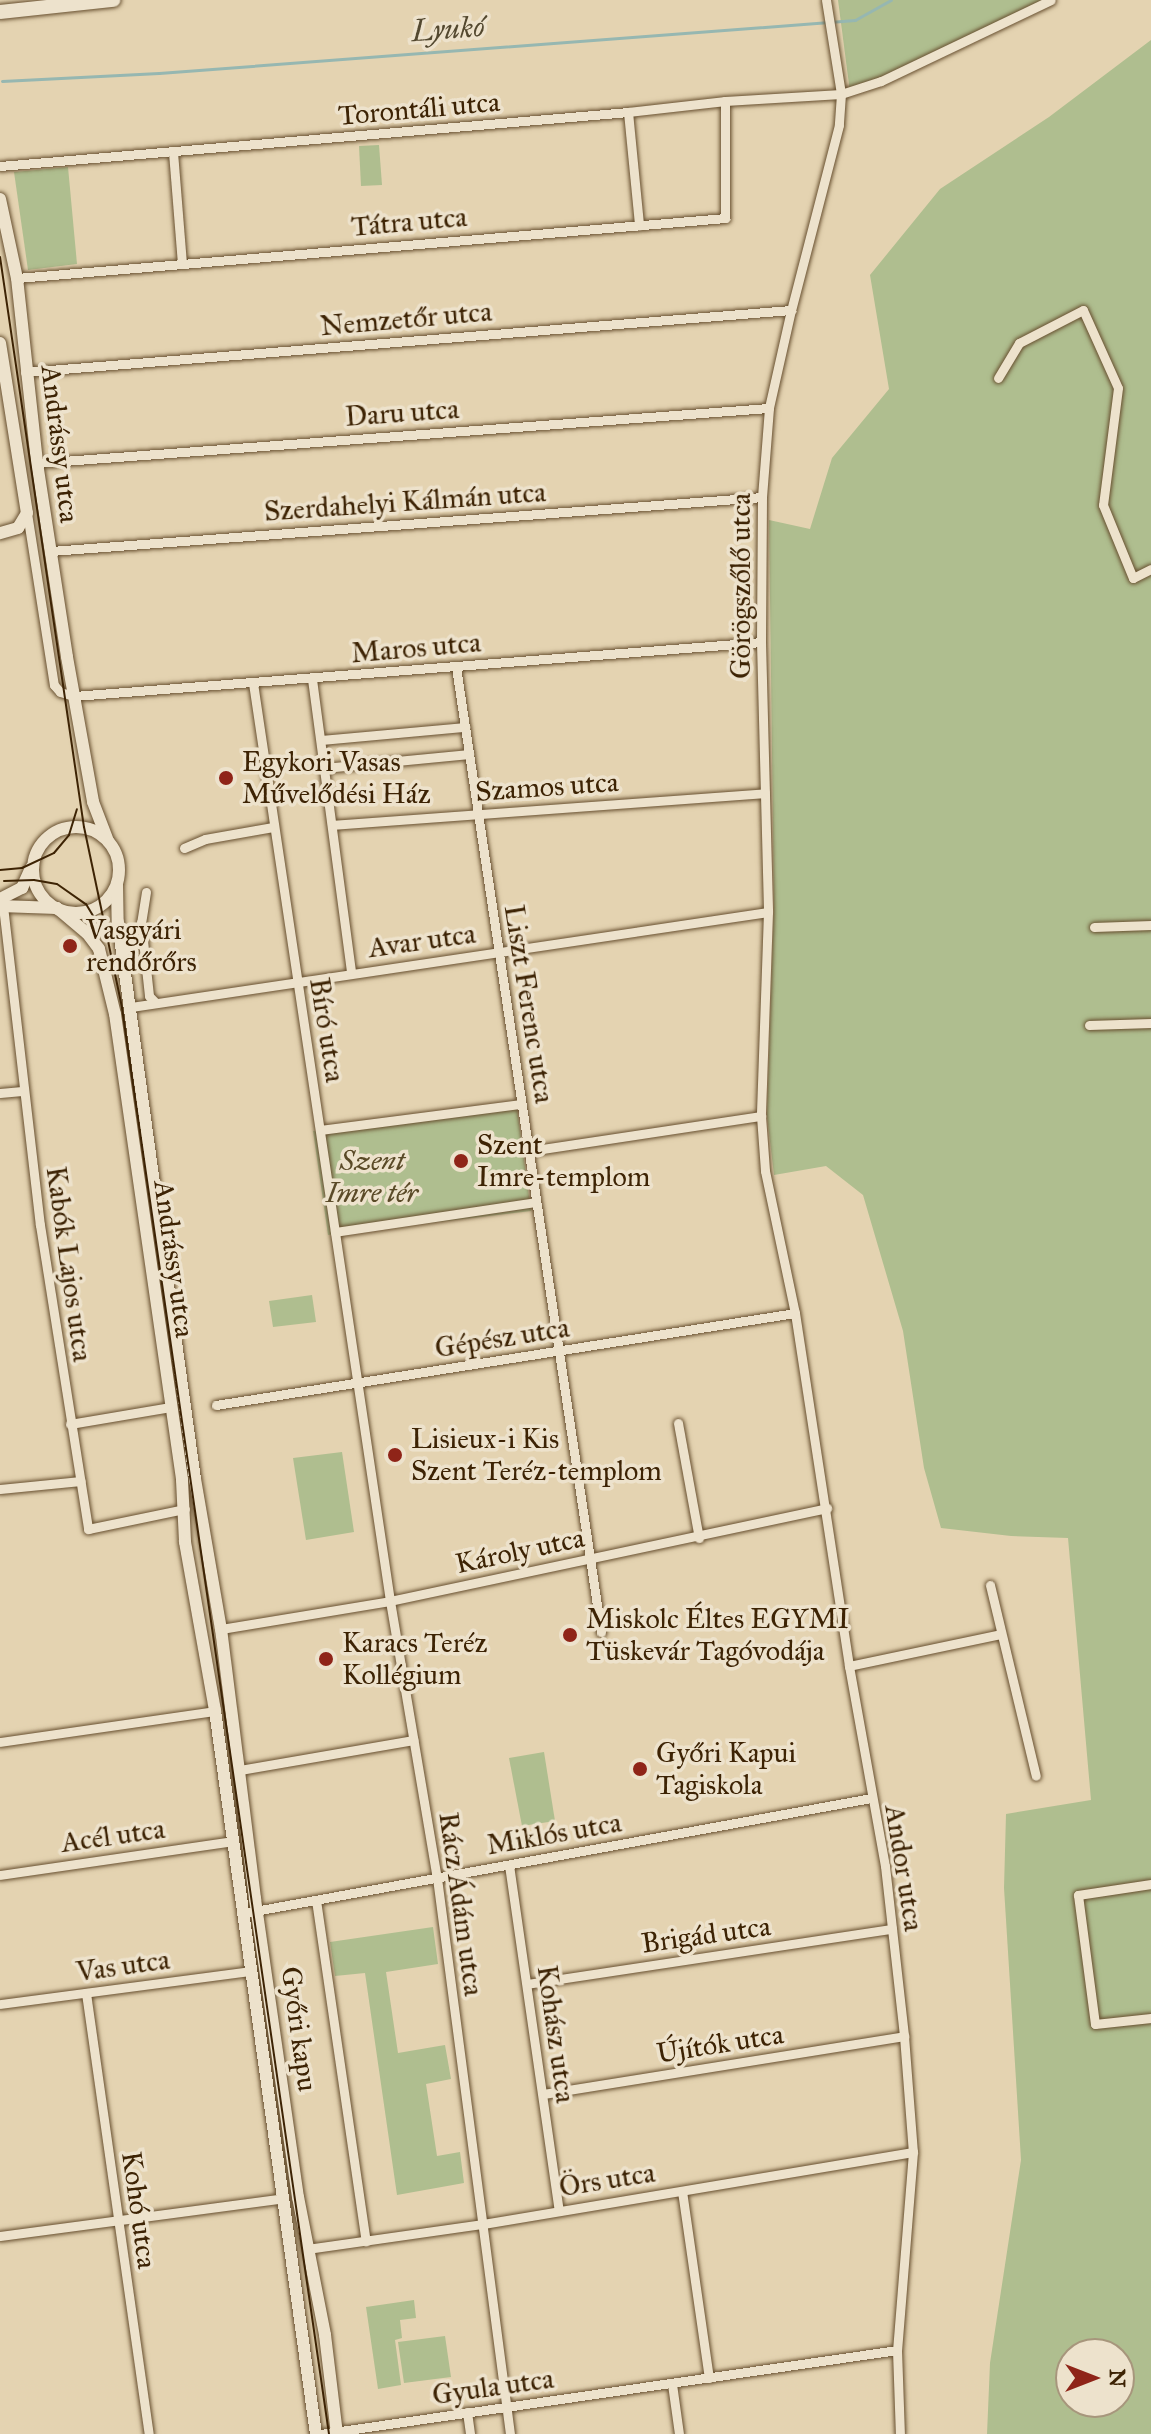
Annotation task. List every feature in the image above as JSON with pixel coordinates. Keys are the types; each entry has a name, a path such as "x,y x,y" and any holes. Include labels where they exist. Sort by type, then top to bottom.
{"main road":[{"path":"0,12 113,0"}],"street":[{"name":"Görögszőlő utca","path":"795,1313 765,1171 761,1116 768,912 761,642 762,497 769,408 791,310 831,166 841,94 826,0"},
{"path":"841,94 881,81 1051,0"},
{"name":"Torontáli utca","path":"0,166 725,101 841,94"},
{"name":"Tátra utca","path":"17,278 725,218 725,101"},
{"path":"628,112 639,225"},
{"path":"173,152 182,263"},
{"name":"Andrássy utca","path":"0,199 17,278 37,463 74,696 93,802 108,841"},
{"name":"Nemzetőr utca","path":"25,372 791,310"},
{"path":"998,378 1019,343 1083,310 1118,388 1103,505 1133,578 1151,569"},
{"name":"Andrássy utca","path":"0,343 27,513 24,527 54,685 60,692 74,696"},
{"name":"Daru utca","path":"37,463 769,408"},
{"name":"Szerdahelyi Kálmán utca","path":"51,551 762,497"},
{"path":"0,533 24,527 48,536"},
{"name":"Maros utca","path":"74,696 761,642"},
{"name":"Liszt Ferenc utca","path":"456,667 601,1632"},
{"path":"312,679 351,973"},
{"name":"Bíró utca","path":"253,683 357,1382"},
{"path":"321,740 465,727"},
{"path":"324,768 469,754"},
{"name":"Szamos utca","path":"332,825 765,793"},
{"path":"84,827 108,841 118,860 117,884 111,895 91,910 74,913 57,908 1,904 22,888 35,857 48,837 66,828 84,827"},
{"path":"184,848 205,839 273,827"},
{"path":"35,857 37,887 57,908"},
{"name":"Andrássy utca","path":"117,884 118,923 133,1005 195,1479 221,1629"},
{"path":"146,892 141,922 149,996 155,1002"},
{"name":"Kabók Lajos utca","path":"1,904 22,1091 88,1529 185,1509"},
{"name":"Andrássy utca","path":"57,908 87,933 99,949 108,975 171,1407 185,1509 185,1542 199,1636"},
{"name":"Avar utca","path":"133,1005 768,912"},
{"path":"1094,927 1151,925"},
{"path":"1089,1025 1151,1023"},
{"path":"0,1093 22,1091"},
{"path":"320,1130 521,1104"},
{"path":"529,1151 761,1116"},
{"path":"335,1232 536,1202"},
{"name":"Gépész utca","path":"216,1405 795,1313"},
{"name":"Andor utca","path":"795,1313 849,1666 885,1866 904,2036 913,2152 897,2350 900,2434"},
{"name":"Rácz Ádám utca","path":"357,1382 437,1878 510,2434"},
{"path":"70,1424 171,1407"},
{"path":"678,1423 699,1538"},
{"path":"0,1489 81,1481"},
{"name":"Károly utca","path":"221,1629 390,1601 699,1538 827,1508"},
{"path":"990,1585 1036,1776"},
{"name":"Győri kapu","path":"221,1629 240,1770 251,1971 318,2434"},
{"path":"849,1666 1001,1634"},
{"name":"Győri kapu","path":"199,1636 215,1711 233,1841 250,1912 307,2249 325,2335 337,2433"},
{"path":"0,1742 215,1711"},
{"path":"240,1770 413,1740"},
{"name":"Miklós utca","path":"250,1912 871,1798"},
{"name":"Acél utca","path":"0,1875 233,1841"},
{"name":"Kohász utca","path":"509,1865 559,2210"},
{"path":"1151,1884 1078,1895 1095,2024 1151,2018"},
{"path":"316,1900 366,2241"},
{"name":"Brigád utca","path":"527,1984 892,1929"},
{"name":"Vas utca","path":"0,2004 251,1971"},
{"name":"Kohó utca","path":"86,1993 149,2434"},
{"name":"Újítók utca","path":"543,2094 904,2036"},
{"name":"Örs utca","path":"307,2249 483,2224 913,2152"},
{"path":"682,2191 709,2378"},
{"path":"0,2236 283,2198"},
{"name":"Gyula utca","path":"318,2434 897,2350"},
{"path":"672,2384 679,2434"},
{"path":"467,2412 470,2434"}],"green space":[{"path":"838,0 1051,0 850,92"},
{"path":"1151,40 1151,2434 987,2434 990,2363 1021,2160 1004,1888 1006,1814 1091,1800 1068,1538 1011,1536 941,1528 924,1468 903,1331 863,1195 826,1166 774,1175 767,1116 774,905 769,520 810,529 832,458 889,389 870,275 940,189 1049,117"},
{"path":"379,145 382,185 361,186 359,146"},
{"path":"68,167 77,264 28,270 14,172"},
{"name":"Szent Imre tér","path":"517,1109 531,1211 328,1235 313,1131"},
{"path":"312,1295 316,1322 273,1327 269,1301"},
{"path":"342,1452 354,1532 306,1540 293,1458"},
{"path":"544,1752 555,1821 522,1826 509,1758"},
{"path":"433,1927 438,1964 386,1972 398,2053 445,2045 451,2079 426,2084 437,2156 460,2152 464,2183 397,2195 365,1973 335,1976 330,1942"},
{"path":"414,2300 416,2318 400,2320 402,2338 395,2340 401,2385 378,2389 366,2307"},
{"path":"445,2336 451,2377 404,2383 398,2342"}],"waterway":[{"name":"Lyukó","path":"2,81 159,73 855,20 891,0"}],"tram line":[{"path":"0,257 84,827 122,1008 329,2434"},
{"path":"0,870 22,868 54,853 69,835 77,809"},
{"path":"4,881 34,880 57,884 86,904 100,927"}],"place":[{"name":"Egykori Vasas Művelődési Ház","path":"226,778"},
{"name":"Vasgyári rendőrőrs","path":"70,946"},
{"name":"Szent Imre-templom","path":"461,1161"},
{"name":"Lisieux-i Kis Szent Teréz-templom","path":"395,1455"},
{"name":"Miskolc Éltes EGYMI Tüskevár Tagóvodája","path":"570,1635"},
{"name":"Karacs Teréz Kollégium","path":"326,1659"},
{"name":"Győri Kapui Tagiskola","path":"640,1769"}]}
